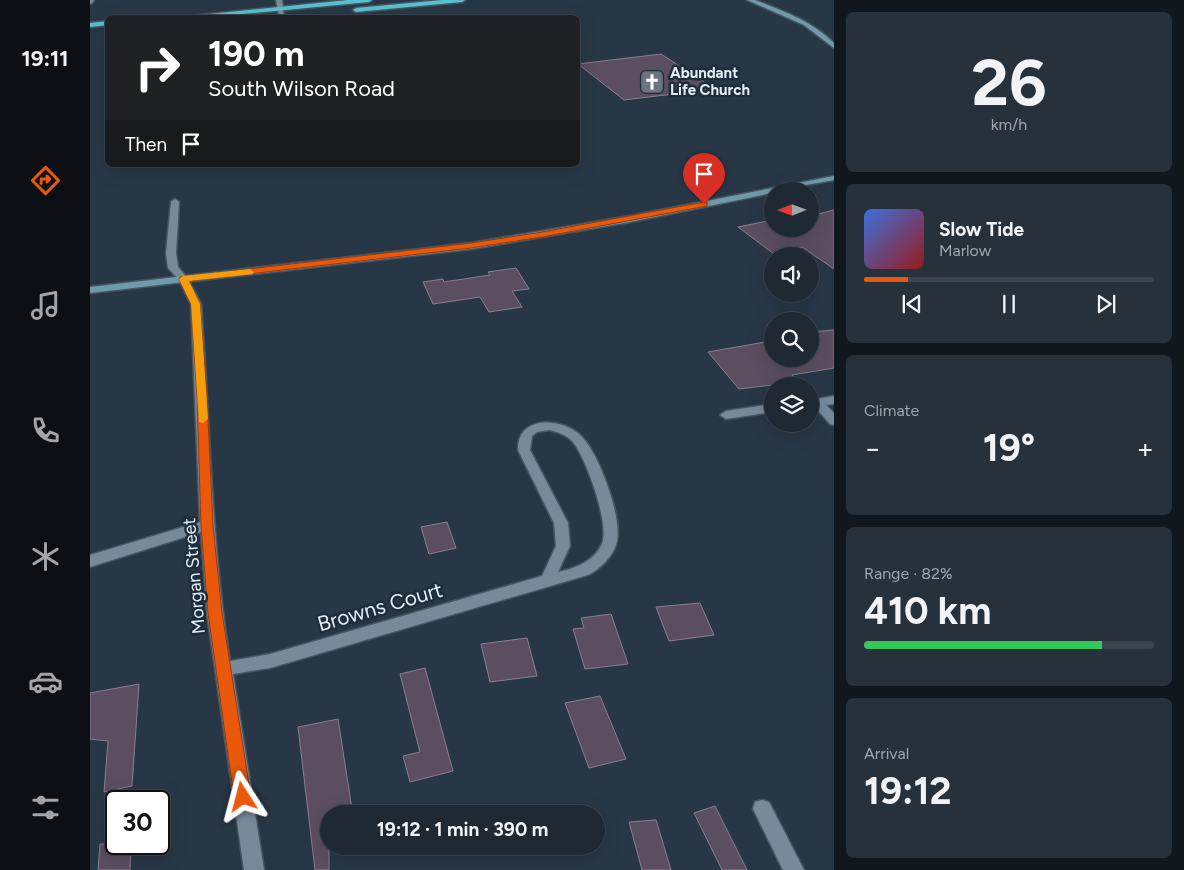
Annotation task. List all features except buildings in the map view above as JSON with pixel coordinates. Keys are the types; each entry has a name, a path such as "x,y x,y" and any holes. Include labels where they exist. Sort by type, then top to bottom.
{"highway":[{"path":"205,15 369,0"},
{"path":"349,10 462,0"},
{"path":"90,25 105,23"}],"main road":[{"path":"750,0 812,28 827,38 834,46"},
{"path":"90,290 371,258 542,235 834,178"}],"street":[{"path":"279,0 281,8 279,15"},
{"name":"Morgan Street","path":"175,202 171,254 173,268 183,279 196,304 207,526 215,613 254,870"},
{"path":"819,402 834,400"},
{"path":"819,407 834,421"},
{"path":"726,414 764,409"},
{"name":"Browns Court","path":"223,669 270,661 586,569 598,560 610,540 608,508 584,447 575,437 562,429 548,426 528,432 523,440 524,450 561,523 564,546 547,580"},
{"path":"90,561 207,526"},
{"path":"762,809 794,870"}],"slow traffic":[{"path":"203,419 196,304 192,293 183,279 250,272"}],"place":[{"name":"Abundant Life Church","path":"652,82"}],"route":[{"path":"243,797 215,613 207,526 196,304 192,293 183,279 471,246 542,235 704,204"}]}
